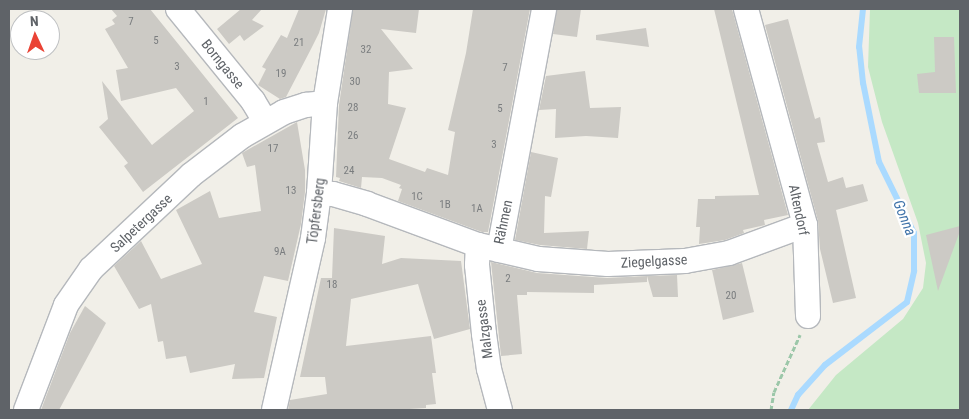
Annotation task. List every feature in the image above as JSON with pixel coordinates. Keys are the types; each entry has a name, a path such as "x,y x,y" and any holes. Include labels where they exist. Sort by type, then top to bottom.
{"street":[{"name":"Borngasse","path":"178,9 253,101 265,121"},
{"name":"Töpfersberg","path":"274,410 304,282 319,193 325,103 340,9"},
{"name":"Rähmen","path":"319,193 334,194 367,204 488,248 544,9"},
{"name":"Altendorf","path":"746,9 805,225 808,316"},
{"name":"Salpetergasse","path":"26,410 66,305 91,269 192,175 242,136 265,121 294,108 325,103"},
{"name":"Ziegelgasse","path":"488,248 538,259 608,264 685,261 729,253 805,225"},
{"name":"Malzgasse","path":"488,248 477,265 485,343 494,393 500,410"}],"path":[{"path":"771,410 774,392 808,316"}],"green space":[{"path":"870,9 960,9 960,410 808,410 836,375 903,319 923,288 926,263 918,223 882,122 868,67"}],"building":[{"path":"111,9 150,9 238,118 143,192 124,166 128,163 99,127 108,119 102,81 152,145 194,111 176,88 121,101 116,70 128,68 105,29 115,24 112,20 117,16"},
{"path":"241,9 262,9 252,20 264,26 244,41 240,35 229,44 217,29"},
{"path":"299,9 326,9 319,33 311,49 286,97 280,99 258,85 266,69 262,67 281,35 287,38"},
{"path":"353,9 419,9 416,33 381,29 413,69 389,72 388,104 406,108 389,159 425,172 427,168 448,175 455,132 448,130 466,53 473,9 530,9 488,232 482,232 398,201 402,189 399,188 401,185 382,178 362,177 361,188 339,181 340,178 336,177 339,105"},
{"path":"557,9 581,9 577,37 553,34"},
{"path":"714,9 732,9 788,215 764,220 765,225 743,230 744,233 725,240 699,244 700,227 696,227 698,199 715,199 715,196 759,195"},
{"path":"788,19 815,119 820,117 825,142 817,143 828,182 843,177 846,188 863,184 868,201 836,210 856,298 833,303 820,249 818,221 765,25"},
{"path":"646,28 649,47 596,40 596,35"},
{"path":"934,37 954,37 956,93 919,93 917,74 935,72"},
{"path":"585,71 590,108 621,107 618,138 586,136 555,138 556,109 539,110 546,76"},
{"path":"297,122 305,170 305,192 301,224 288,281 264,276 254,312 277,317 264,378 232,379 235,364 190,373 186,356 166,359 163,341 158,342 151,304 139,309 114,266 141,241 161,279 202,264 176,210 210,191 219,218 261,211 255,165 247,167 242,153"},
{"path":"531,152 558,158 551,197 545,196 544,233 589,231 587,249 540,245 515,240"},
{"path":"960,226 960,231 938,291 926,235"},
{"path":"334,228 385,236 382,264 401,258 461,261 470,329 434,339 418,284 351,299 346,346 431,336 436,373 432,373 436,404 426,405 426,408 392,410 288,410 290,400 327,394 325,377 300,377 321,278 332,278"},
{"path":"491,262 537,273 607,278 647,276 647,282 594,285 594,293 527,292 527,295 517,295 522,354 501,356"},
{"path":"742,263 754,312 723,320 712,270"},
{"path":"677,275 678,297 653,297 647,276"},
{"path":"85,306 106,323 59,410 41,410 70,333"}],"waterway":[{"name":"Gonna","path":"791,410 798,395 825,365 907,302 914,271 914,233 879,162 863,83 859,47 863,9"}]}
